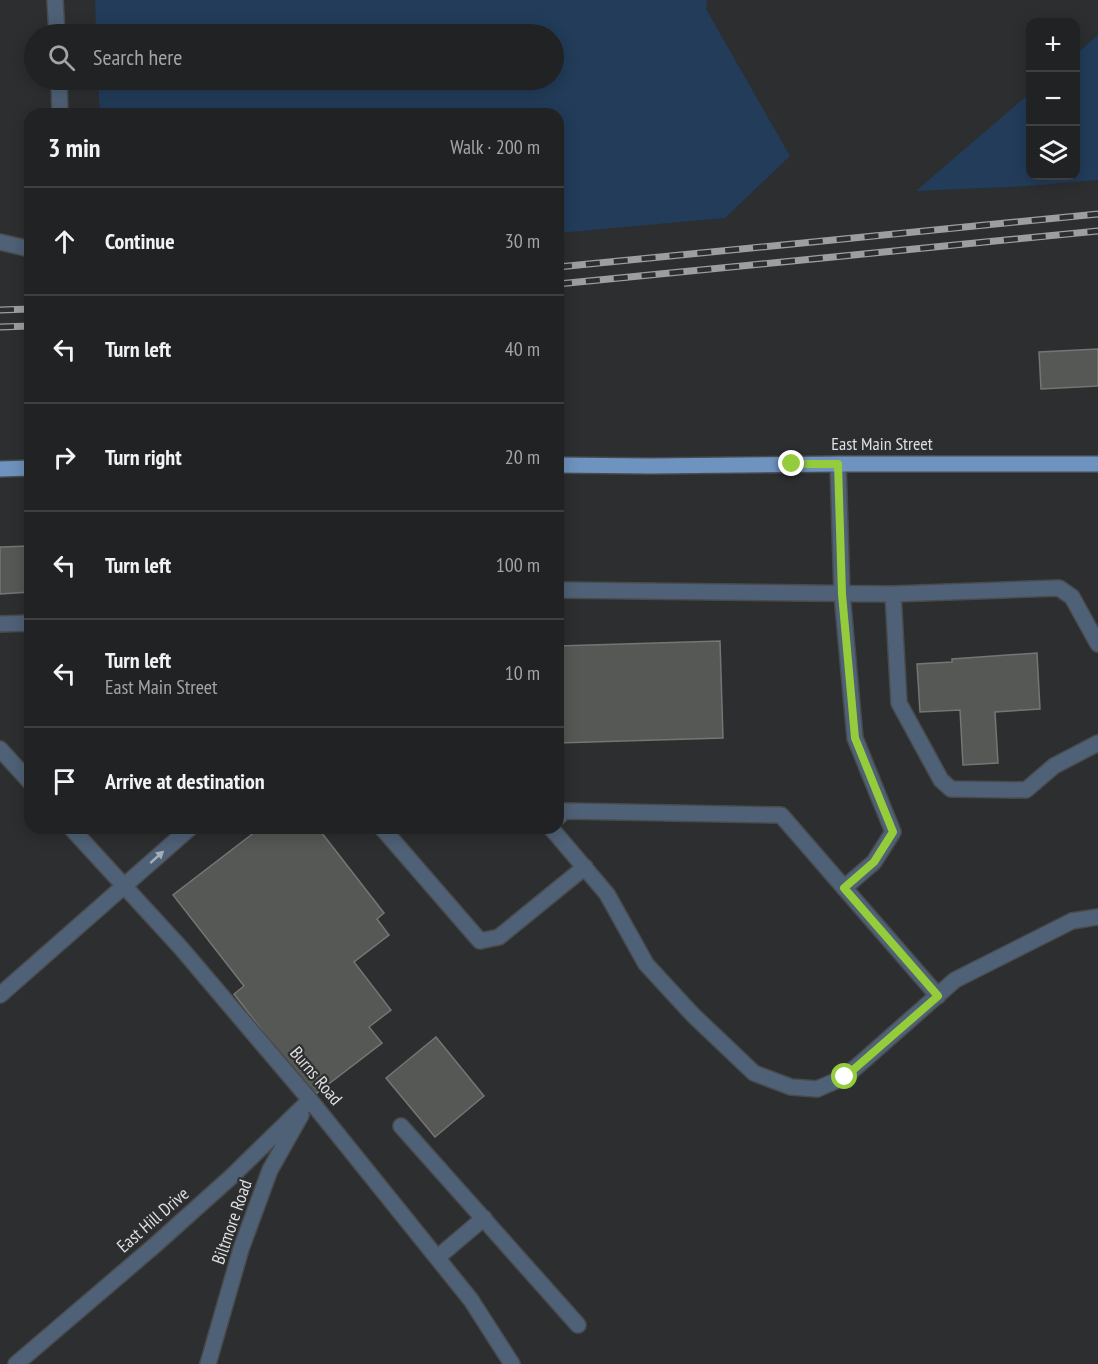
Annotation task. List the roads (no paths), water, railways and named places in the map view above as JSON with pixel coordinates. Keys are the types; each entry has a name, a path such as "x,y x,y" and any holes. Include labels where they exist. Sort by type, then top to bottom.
{"main road":[{"name":"East Main Street","path":"564,465 1098,465"},
{"path":"0,469 24,468"}],"street":[{"path":"55,0 56,24"},
{"path":"59,90 60,108"},
{"path":"0,242 24,248"},
{"path":"838,464 842,594 855,738 893,832 874,862 844,888"},
{"path":"564,590 893,594 1059,588 1072,597 1098,644"},
{"path":"893,594 899,703 941,780 951,789 1026,790 1054,765 1098,743"},
{"path":"0,624 24,623"},
{"path":"0,749 24,775"},
{"path":"564,812 781,815 938,996"},
{"name":"Burns Road","path":"76,834 181,948 310,1100 471,1300 512,1364"},
{"path":"0,995 183,834"},
{"path":"387,834 480,941 500,937 585,867"},
{"path":"556,834 607,894 646,964 693,1015 754,1073 791,1087 817,1089 845,1077 956,980 1072,921 1098,917"},
{"name":"East Hill Drive","path":"16,1364 231,1177 310,1100"},
{"name":"Biltmore Road","path":"208,1364 241,1249 270,1170 310,1100"},
{"path":"401,1126 578,1325"},
{"path":"438,1257 484,1218"}],"railway":[{"path":"564,266 1098,214"},
{"path":"564,283 1098,231"},
{"path":"0,310 24,309"},
{"path":"0,327 24,326"}]}
